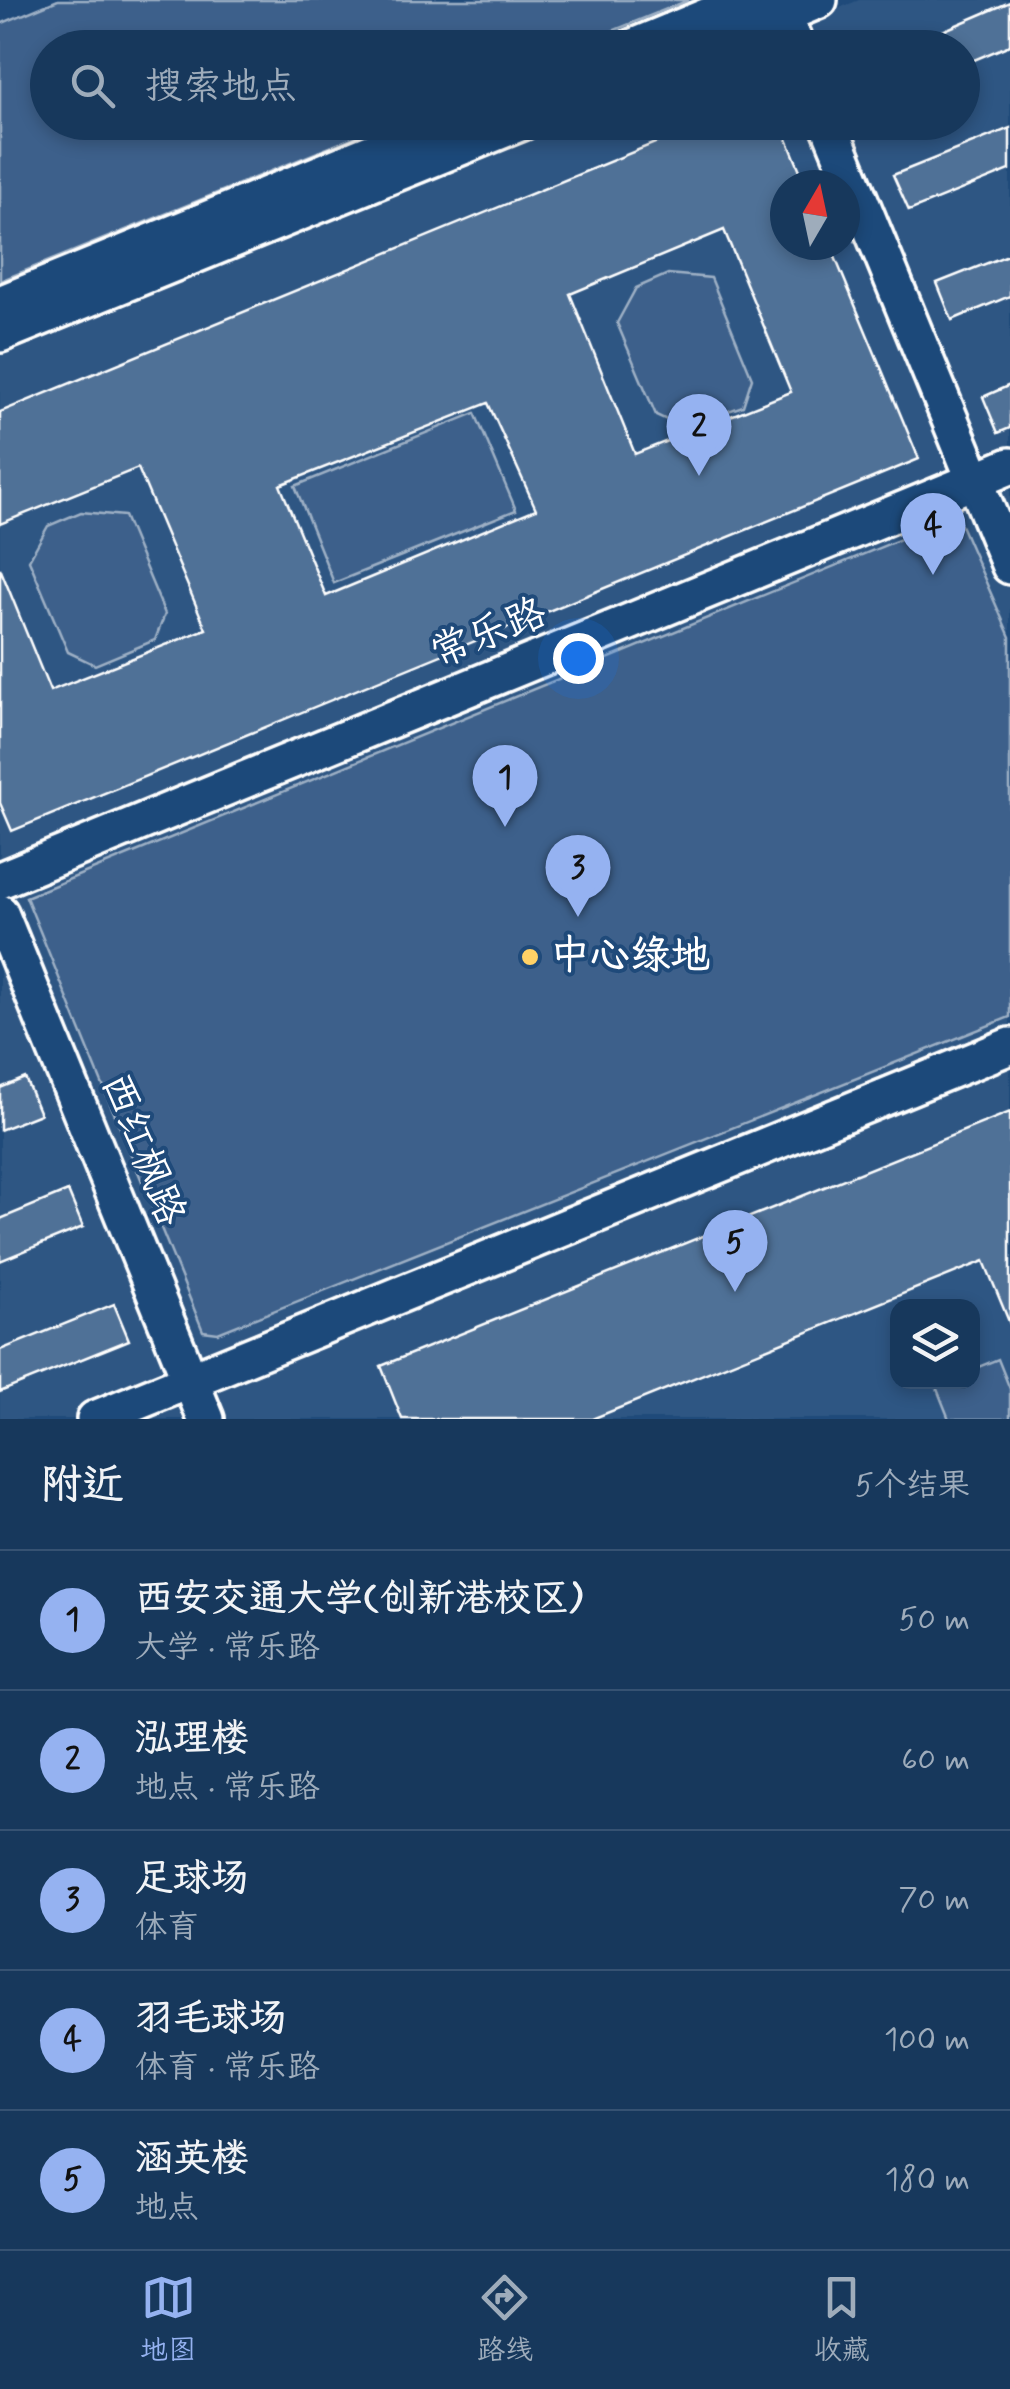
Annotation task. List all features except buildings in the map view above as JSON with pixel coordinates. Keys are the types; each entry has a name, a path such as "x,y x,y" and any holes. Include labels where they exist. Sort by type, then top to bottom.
{"street":[{"path":"674,30 747,0"},
{"path":"759,30 786,21 819,0"},
{"path":"0,304 402,140"},
{"path":"0,334 478,140"},
{"path":"835,140 1010,566"},
{"name":"常乐路","path":"0,880 1010,466"},
{"name":"西红枫路","path":"0,914 206,1419"},
{"path":"95,1419 1010,1046"}],"shaded area":[{"path":"58,0 689,0 615,30 30,30 30,140 347,140 0,281 0,24"},
{"path":"859,0 1010,0 1010,1419 0,1419 0,347 515,140 980,140 980,30 785,30"},
{"path":"668,274 711,278 752,378 743,406 682,427 656,415 617,323 636,288"},
{"path":"475,413 516,510 334,583 295,486"},
{"path":"81,512 124,516 165,614 155,640 95,665 68,652 29,560 48,526"},
{"name":"中心绿地","path":"947,520 961,525 1010,637 1010,1017 218,1333 203,1331 26,897"},
{"path":"998,1359 1010,1389 1010,1419 949,1419 937,1389 980,1389 980,1366"}],"place":[{"name":"泓理楼","path":"699,476"},
{"name":"羽毛球场","path":"933,575"},
{"name":"西安交通大学(创新港校区)","path":"505,827"},
{"name":"足球场","path":"578,917"},
{"name":"中心绿地","path":"530,957"},
{"name":"涵英楼","path":"735,1292"}]}
